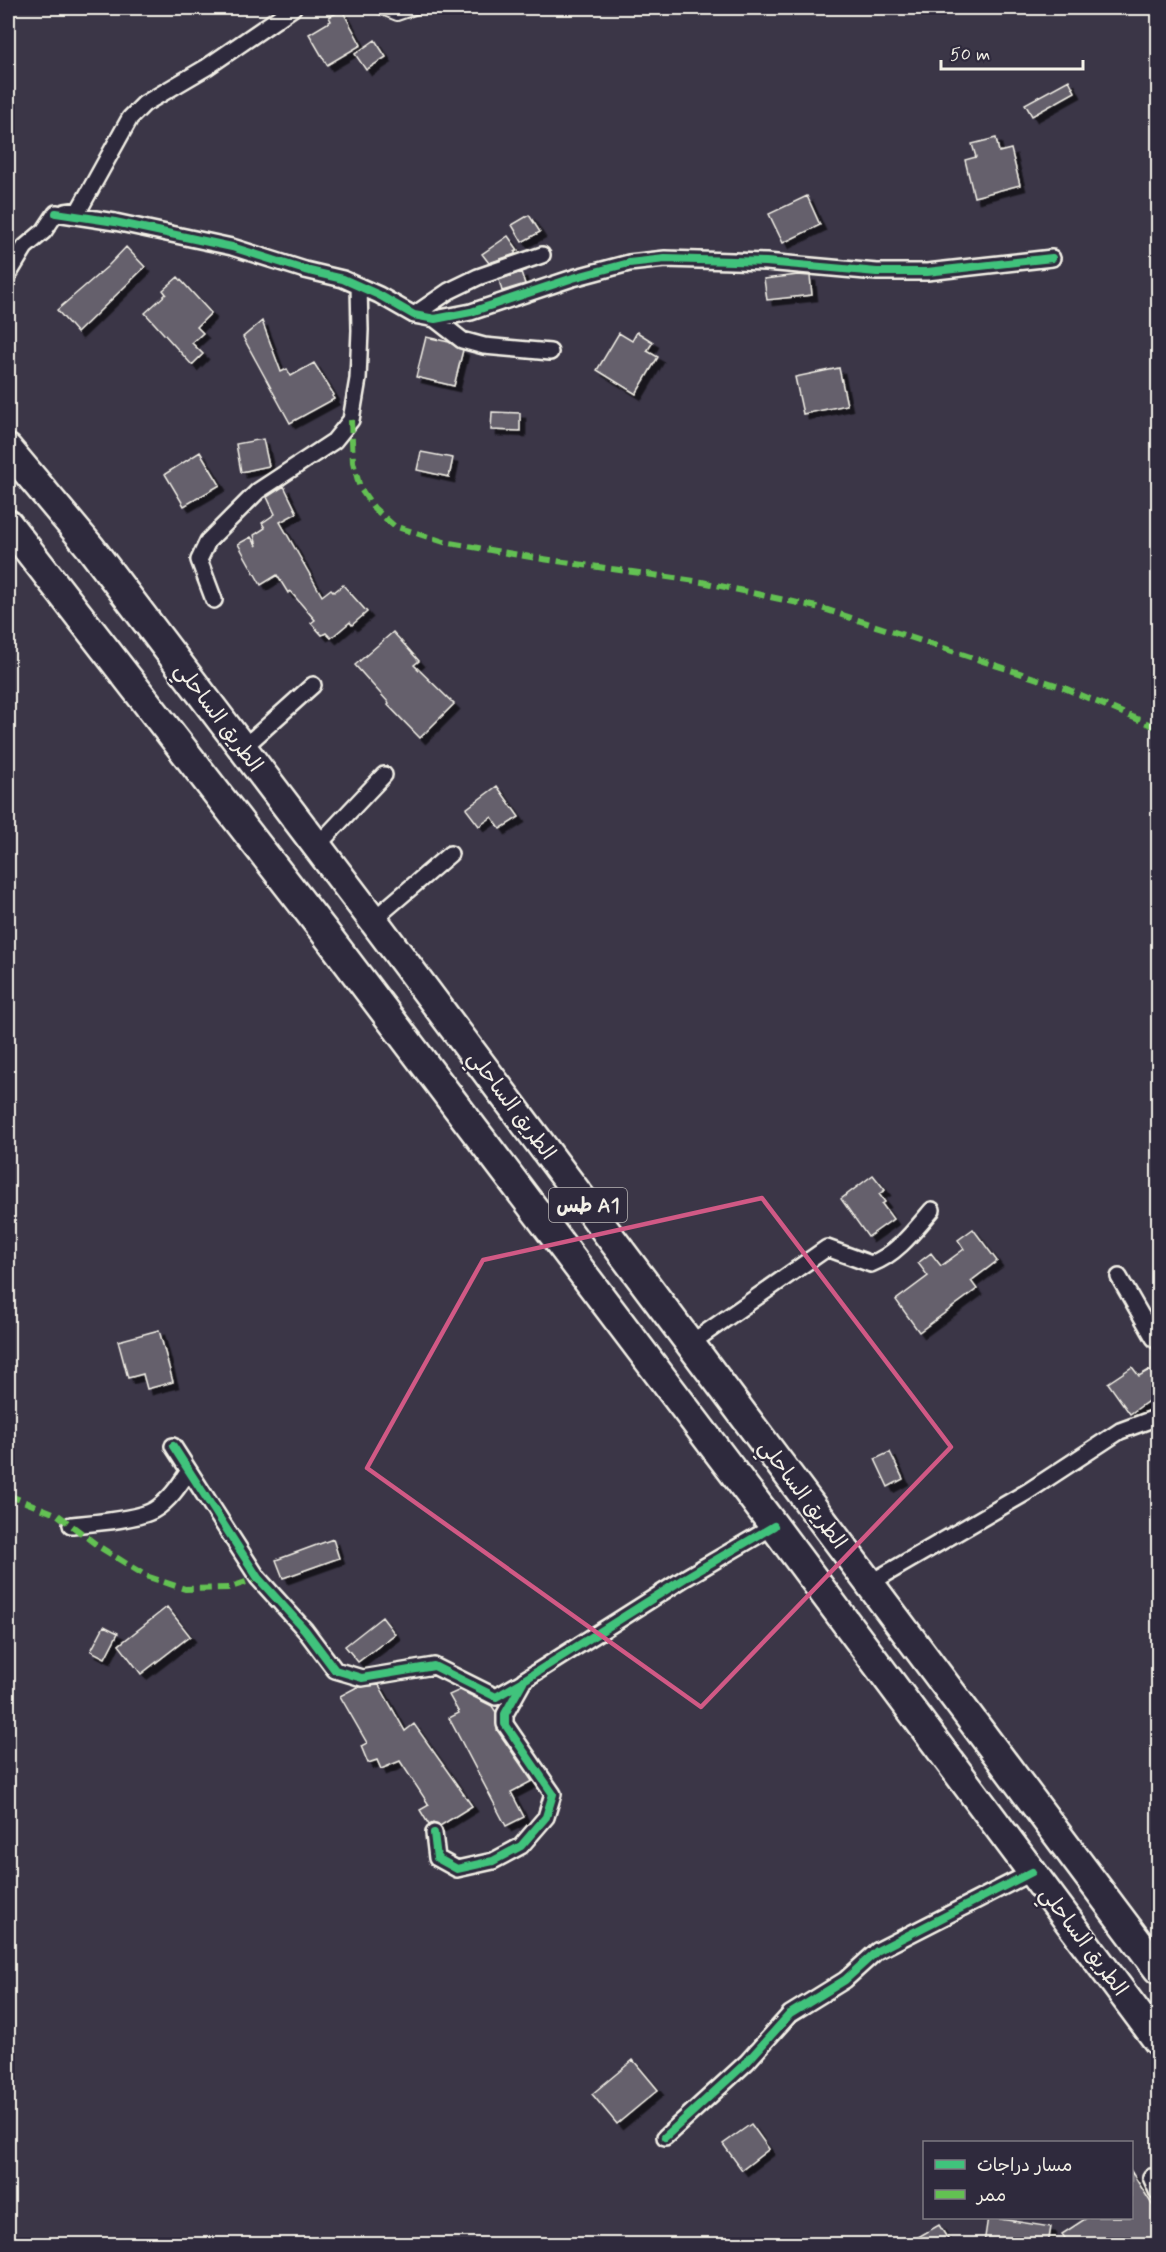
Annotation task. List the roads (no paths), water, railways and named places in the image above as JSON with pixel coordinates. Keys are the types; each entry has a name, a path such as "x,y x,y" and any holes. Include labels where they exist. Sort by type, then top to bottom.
{"highway":[{"name":"الطريق الساحلي","path":"8,450 90,547 243,748 692,1343 1158,1969"},
{"name":"الطريق الساحلي","path":"8,524 323,930 774,1526 1158,2041"}],"street":[{"path":"8,275 25,247 44,231 56,213 79,210 130,118 144,104 207,68 293,8"},
{"path":"56,213 115,222 232,247 305,270 343,279 414,315 435,319 471,312 573,278 629,263 665,260 766,262 830,268 927,272 1052,258"},
{"path":"414,315 449,291 478,277 542,255"},
{"path":"214,600 199,560 208,541 258,491 334,441 351,420 358,369 359,286"},
{"path":"435,319 462,340 484,346 550,352"},
{"path":"243,748 313,685"},
{"path":"317,846 384,775"},
{"path":"373,920 450,854"},
{"path":"692,1343 827,1248 871,1264 885,1259 904,1242 932,1210"},
{"path":"1119,1277 1158,1342"},
{"path":"870,1583 1027,1492 1120,1431 1158,1417"},
{"path":"173,1446 258,1578 305,1630 335,1670 362,1678 434,1666 496,1697 686,1578 774,1526"},
{"path":"71,1526 118,1520 153,1511 174,1493 188,1472"},
{"path":"434,1833 437,1858 457,1869 493,1861 520,1846 546,1817 552,1794 505,1724 505,1714 525,1680"},
{"path":"665,2137 747,2062 790,2014 844,1980 877,1951 1032,1872"},
{"path":"1151,2177 1158,2193"}],"lane":[{"path":"377,8 397,16 420,8"}]}
